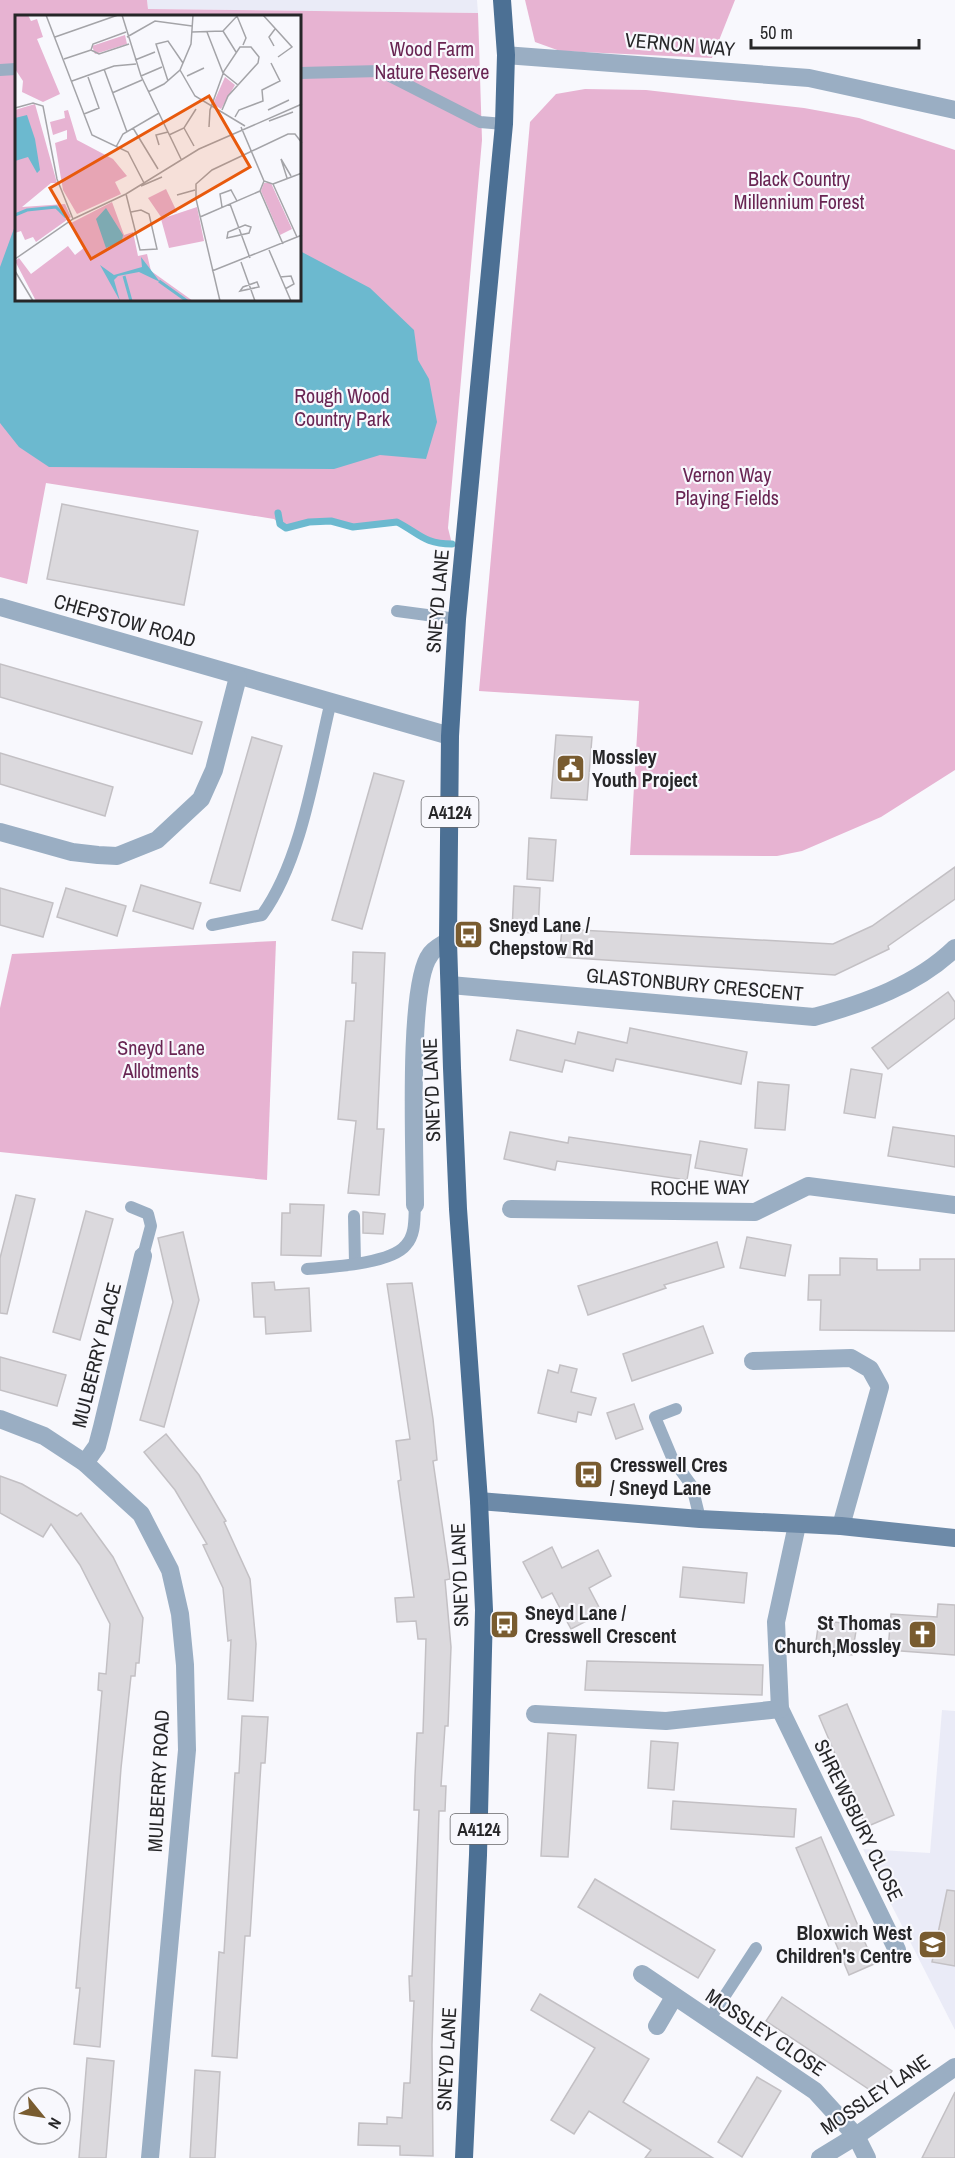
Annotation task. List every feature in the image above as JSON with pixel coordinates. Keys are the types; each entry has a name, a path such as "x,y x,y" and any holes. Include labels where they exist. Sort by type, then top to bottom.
{"main road":[{"name":"SNEYD LANE","path":"464,2158 481,1750 484,1610 479,1501 458,1209 448,941 450,736 457,619 504,124 506,55 502,0"}],"street":[{"name":"VERNON WAY","path":"506,55 809,78 955,110"},
{"name":"CHEPSTOW ROAD","path":"0,607 450,736"},
{"path":"0,832 72,852 117,856 157,840 201,799 214,770 238,676"},
{"path":"415,1205 416,1019 419,979 430,954 448,941"},
{"name":"GLASTONBURY CRESCENT","path":"450,985 814,1017 866,1003 937,966 955,948"},
{"name":"ROCHE WAY","path":"511,1210 755,1212 808,1186 955,1206"},
{"name":"MULBERRY PLACE","path":"85,1463 97,1446 143,1256"},
{"path":"753,1361 850,1358 870,1369 880,1387 841,1526"},
{"name":"MULBERRY ROAD","path":"0,1419 44,1436 85,1463 141,1514 170,1570 180,1614 185,1665 187,1750 150,2158"},
{"path":"479,1501 700,1519 841,1526 955,1538"},
{"name":"SHREWSBURY CLOSE","path":"797,1525 776,1622 780,1709 897,1950"},
{"path":"548,1710 666,1720 780,1709"},
{"name":"MOSSLEY CLOSE","path":"642,1974 814,2091 856,2136 867,2158"},
{"path":"657,2026 674,1997"},
{"name":"MOSSLEY LANE","path":"820,2158 856,2136 955,2067"}],"lane":[{"path":"0,70 15,69"},
{"path":"302,73 380,71 480,122 504,124"},
{"path":"397,611 457,619"},
{"path":"212,925 262,915 277,894 297,841 331,701"},
{"path":"307,1269 391,1256 406,1246 414,1232 415,1205"},
{"path":"131,1207 148,1214 151,1226 143,1256"},
{"path":"354,1216 355,1263"},
{"path":"676,1409 655,1417 673,1460 692,1486 700,1519"},
{"path":"709,2020 756,1948"}],"shaded area":[{"path":"147,0 477,0 478,13 148,9"},
{"name":"Bloxwich West Children's Centre","path":"942,1710 955,1711 955,2030 863,1849 930,1853"}],"green space":[{"name":"Rough Wood Country Park","path":"0,0 147,0 148,9 478,13 482,140 448,528 452,544 443,544 423,538 397,522 353,527 331,521 309,522 286,528 274,519 46,483 27,584 0,577"},
{"path":"525,0 735,0 712,58 560,51 535,42"},
{"name":"Vernon Way Playing Fields","path":"585,89 646,90 804,108 859,118 955,150 955,770 881,817 802,851 777,856 630,855 639,701 479,691 530,122 556,94"},
{"name":"Sneyd Lane Allotments","path":"276,941 267,1180 0,1152 0,1008 12,954"}],"water":[{"path":"15,226 15,302 302,302 302,252 370,288 414,330 418,360 429,379 437,422 426,459 380,455 334,469 49,467 19,447 0,423 0,267"}],"building":[{"path":"62,504 198,531 184,605 47,579"},
{"path":"0,664 202,722 192,754 0,697"},
{"name":"Mossley Youth Project","path":"556,735 592,737 587,800 551,798"},
{"path":"252,737 282,746 240,891 210,883"},
{"path":"0,753 113,787 105,816 0,784"},
{"path":"374,773 404,781 362,929 332,920"},
{"path":"529,838 556,840 553,881 527,879"},
{"path":"955,867 955,899 888,946 889,949 835,975 559,957 562,929 833,944 872,926"},
{"path":"141,885 201,903 193,929 133,911"},
{"path":"514,886 540,888 538,933 512,932"},
{"path":"0,888 53,903 43,937 0,925"},
{"path":"66,888 126,906 117,936 57,917"},
{"path":"353,952 385,953 377,1129 384,1129 379,1195 348,1193 356,1121 338,1119 346,1021 354,1021 356,983 352,983"},
{"path":"948,992 955,1002 955,1018 888,1069 872,1048"},
{"path":"630,1028 747,1052 741,1084 616,1059 613,1071 565,1060 562,1072 510,1060 517,1030 575,1044 578,1032 627,1043"},
{"path":"851,1069 882,1074 875,1118 844,1113"},
{"path":"758,1082 789,1085 785,1130 755,1128"},
{"path":"893,1127 955,1136 955,1167 888,1156"},
{"path":"510,1132 568,1143 569,1137 691,1155 687,1180 557,1161 555,1170 504,1159"},
{"path":"700,1141 747,1149 742,1176 695,1168"},
{"path":"16,1195 35,1199 7,1314 0,1313 0,1258"},
{"path":"290,1204 324,1205 321,1256 281,1255 282,1213 290,1213"},
{"path":"86,1211 113,1219 80,1340 53,1332"},
{"path":"363,1212 385,1214 383,1234 363,1233"},
{"path":"183,1232 199,1300 164,1427 140,1420 173,1302 158,1238"},
{"path":"747,1237 791,1245 785,1276 740,1268"},
{"path":"717,1242 724,1267 664,1285 666,1288 588,1315 578,1286"},
{"path":"840,1258 877,1259 877,1270 920,1270 920,1259 955,1259 955,1331 820,1330 821,1300 808,1300 809,1275 840,1275"},
{"path":"274,1282 275,1290 309,1288 311,1331 266,1334 265,1317 254,1317 252,1283"},
{"path":"412,1283 433,1419 437,1460 433,1461 450,1579 445,1580 451,1647 448,1726 445,1726 441,1786 446,1786 445,1811 439,1811 432,2045 433,2156 400,2155 400,2146 358,2145 359,2123 387,2124 387,2117 402,2118 404,2083 410,2083 414,2001 410,2001 409,1976 412,1976 419,1810 414,1810 415,1776 417,1733 423,1733 426,1639 418,1639 416,1621 397,1622 395,1598 414,1597 398,1481 401,1480 396,1441 410,1439 387,1284"},
{"path":"703,1326 713,1353 632,1381 623,1354"},
{"path":"0,1357 66,1375 57,1406 0,1390"},
{"path":"560,1365 577,1369 571,1392 596,1398 591,1415 578,1412 576,1422 538,1413 548,1370 558,1373"},
{"path":"634,1404 643,1429 616,1439 607,1413"},
{"path":"166,1434 199,1475 226,1521 224,1522 250,1579 256,1644 253,1701 228,1699 231,1640 228,1641 223,1588 203,1545 207,1544 175,1490 144,1452"},
{"path":"0,1476 22,1484 77,1516 81,1513 113,1557 143,1618 139,1663 136,1663 135,1676 131,1676 121,1768 100,2047 74,2044 80,1988 76,1988 102,1691 98,1690 99,1673 106,1674 110,1624 80,1565 51,1524 43,1537 0,1513"},
{"path":"552,1547 562,1568 598,1550 611,1576 589,1588 602,1613 571,1629 552,1593 542,1598 523,1562"},
{"path":"683,1567 747,1573 744,1603 680,1597"},
{"name":"St Thomas Church,Mossley","path":"938,1604 955,1605 955,1655 888,1650 891,1614 937,1617"},
{"path":"819,1620 857,1625 852,1655 815,1649"},
{"path":"587,1661 763,1665 762,1695 585,1690"},
{"path":"847,1704 894,1815 866,1827 819,1716"},
{"path":"242,1716 268,1717 265,1763 261,1763 250,1936 245,1936 237,2058 212,2056 219,1952 224,1953 235,1773 239,1773"},
{"path":"548,1733 576,1735 568,1857 541,1856"},
{"path":"651,1741 678,1743 674,1790 648,1788"},
{"path":"673,1801 796,1809 794,1837 671,1829"},
{"path":"821,1837 874,1964 849,1975 796,1848"},
{"path":"595,1879 715,1950 698,1978 578,1907"},
{"path":"947,1890 955,1891 955,1966 932,1962"},
{"path":"540,1994 649,2059 623,2102 713,2158 645,2158 651,2150 589,2111 574,2134 551,2120 595,2048 531,2010"},
{"path":"782,1997 892,2071 876,2094 766,2021"},
{"path":"87,2058 114,2061 106,2158 79,2158"},
{"path":"195,2070 220,2072 215,2158 190,2158"},
{"path":"757,2077 781,2091 742,2157 718,2142"},
{"path":"955,2092 955,2158 922,2158"}],"waterway":[{"path":"278,513 280,524 286,528 309,522 331,521 353,527 397,522 423,538 443,544 452,544"}],"place":[{"name":"Mossley Youth Project","path":"571,768"},
{"name":"Sneyd Lane / Chepstow Rd","path":"468,935"},
{"name":"Cresswell Cres / Sneyd Lane","path":"589,1475"},
{"name":"Sneyd Lane / Cresswell Crescent","path":"504,1624"},
{"name":"St Thomas Church,Mossley","path":"922,1634"},
{"name":"Bloxwich West Children's Centre","path":"933,1944"}],"park label":[{"name":"Wood Farm Nature Reserve","path":"432,60"},
{"name":"Black Country Millennium Forest","path":"799,190"}]}
